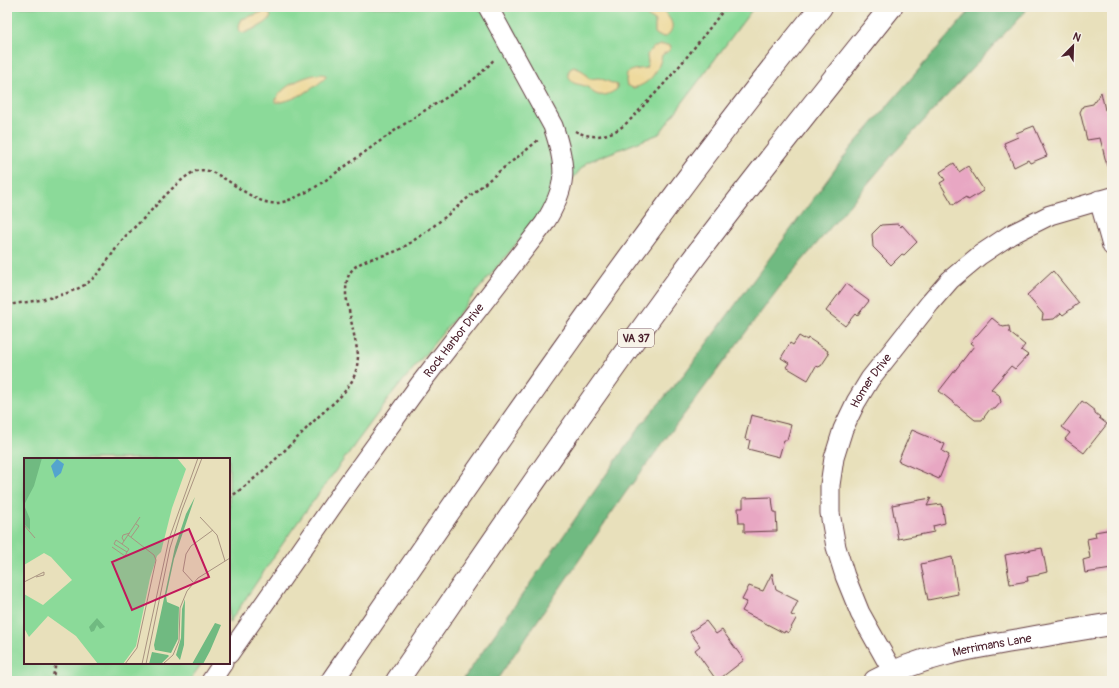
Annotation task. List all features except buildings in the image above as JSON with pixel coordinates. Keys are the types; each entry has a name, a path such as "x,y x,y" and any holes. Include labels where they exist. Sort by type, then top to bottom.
{"main road":[{"path":"332,681 588,313 711,148 821,7"},
{"name":"VA 37","path":"397,681 599,390 679,278 750,184 891,7"},
{"name":"Merrimans Lane","path":"884,676 926,660 972,648 1112,624"}],"street":[{"name":"Rock Harbor Drive","path":"230,653 420,384 544,224 558,200 564,180 559,145 553,126 488,7"},
{"path":"1106,198 1112,246"},
{"name":"Homer Drive","path":"884,676 845,576 836,547 830,513 830,485 834,458 843,429 856,402 870,379 950,280 980,255 1010,235 1050,215 1106,198"},
{"path":"211,681 222,664"}],"path":[{"path":"572,127 575,131 583,135 596,136 608,134 622,127 664,85 726,7"},
{"path":"7,305 54,296 86,284 102,268 122,239 188,175 198,171 209,172 220,176 254,198 267,203 277,203 292,199 310,190 424,111 474,80 488,67 506,40"},
{"path":"230,497 247,486 266,470 327,408 340,397 348,387 358,363 356,342 346,296 348,277 352,270 365,261 395,252 417,238 526,151 553,126"},
{"path":"52,681 56,664"}],"green space":[{"path":"7,7 754,7 659,134 587,162 511,250 389,398 292,530 230,622 230,458 24,458 24,664 201,664 189,681 7,681"},
{"path":"973,7 1029,7 893,154 779,288 626,492 496,681 462,681 640,426 685,373 850,149"}],"sand":[{"path":"641,7 660,7 669,18 672,29 665,37 659,36 655,33 655,21 647,16"},
{"path":"266,11 271,16 267,22 244,33 239,31 238,27 242,19"},
{"path":"661,45 671,46 669,51 662,55 656,72 644,84 633,88 627,85 627,73 633,70 646,68 648,62 647,55 652,48"},
{"path":"574,67 583,71 589,79 599,78 617,85 617,89 609,94 600,95 593,92 588,87 573,82 568,73 570,69"},
{"path":"321,74 326,75 326,77 310,90 295,98 275,102 282,91 294,82"}]}
